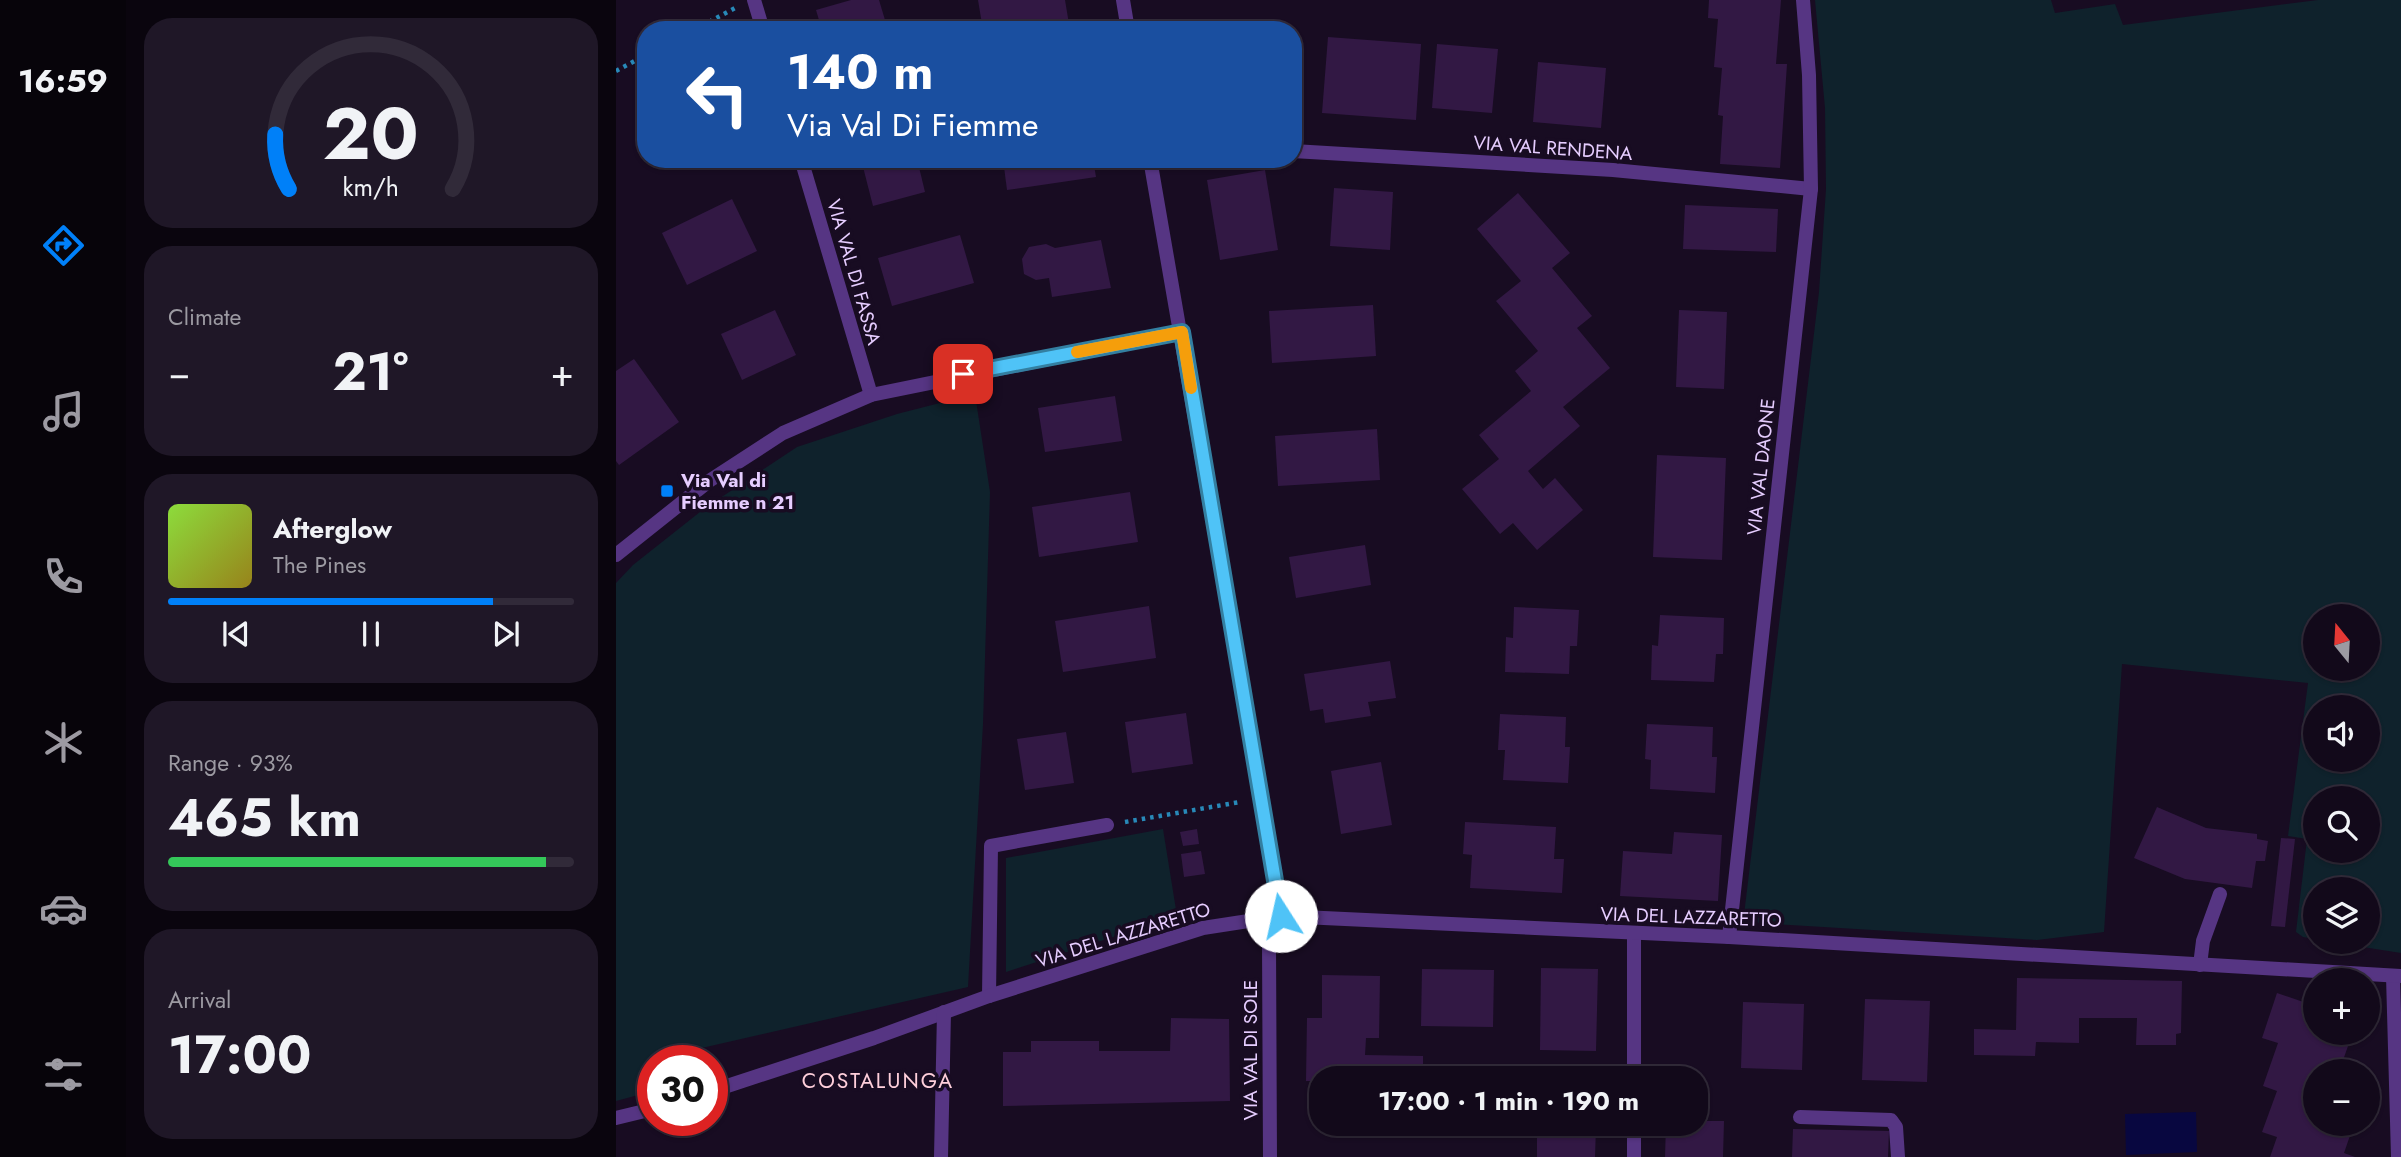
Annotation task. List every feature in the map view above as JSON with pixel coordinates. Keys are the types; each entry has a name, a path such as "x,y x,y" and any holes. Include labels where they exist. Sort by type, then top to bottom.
{"street":[{"path":"754,0 760,21"},
{"path":"1123,0 1126,21"},
{"name":"VIA VAL DAONE","path":"1729,937 1811,189 1809,75 1803,0"},
{"name":"VIA VAL RENDENA","path":"1302,151 1613,170 1811,189"},
{"name":"VIA VAL DI FASSA","path":"804,168 871,395"},
{"name":"VIA VAL DI SOLE","path":"1152,168 1281,916 1269,942 1270,1157"},
{"path":"619,546 709,481 783,433 871,395 1182,332"},
{"path":"989,996 991,846 1107,825"},
{"path":"2200,965 2203,941 2220,894"},
{"name":"VIA DEL LAZZARETTO","path":"728,1086 874,1038 989,996 1203,928 1281,916 1634,935 1729,937 2397,976"},
{"path":"1634,935 1634,1066"},
{"path":"2397,976 2398,1157"},
{"path":"941,1157 944,1012"},
{"path":"616,1118 637,1113"},
{"path":"1800,1117 1891,1120 1896,1127 1898,1157"},
{"path":"1634,1136 1634,1157"}],"path":[{"path":"711,21 738,7"},
{"path":"616,71 637,60"},
{"path":"1107,825 1246,801"}],"shaded area":[{"path":"1815,0 2051,0 2055,13 2115,4 2123,25 2318,0 2401,0 2401,953 2380,950 2380,877 2303,877 2303,937 2296,932 2304,863 2380,863 2380,786 2303,786 2303,838 2288,836 2303,721 2303,772 2380,772 2380,695 2306,695 2308,683 2122,664 2104,932 2037,940 1759,923 1744,915 1819,292 1826,189 1825,108"},
{"path":"975,394 990,492 983,724 968,987 715,1045 637,1045 637,1095 616,1101 616,583 633,565 705,508 797,447 897,414"},
{"path":"1163,829 1177,916 1006,972 1006,858"},
{"path":"2196,1112 2197,1152 2126,1155 2125,1114"}],"building":[{"path":"851,0 879,0 885,21 819,21 816,10"},
{"path":"978,0 1065,0 1068,21 982,21"},
{"path":"1709,0 1781,0 1776,64 1787,64 1780,168 1720,164 1723,116 1718,115 1722,68 1714,67 1718,19 1708,18"},
{"path":"1328,37 1421,44 1416,120 1322,113"},
{"path":"1437,44 1498,49 1492,113 1432,108"},
{"path":"1538,62 1606,68 1601,128 1533,122"},
{"path":"863,168 919,168 925,192 873,206"},
{"path":"1004,168 1094,168 1096,177 1007,190"},
{"path":"1265,170 1278,250 1220,260 1207,180"},
{"path":"1334,188 1393,192 1390,250 1330,246"},
{"path":"1518,193 1570,253 1552,268 1592,316 1577,328 1610,368 1563,407 1580,426 1528,471 1543,489 1555,478 1583,510 1537,550 1513,523 1500,534 1462,489 1499,459 1479,435 1531,391 1515,371 1538,351 1496,301 1521,281 1477,229"},
{"path":"732,199 757,251 687,285 662,233"},
{"path":"1685,205 1778,209 1776,252 1683,249"},
{"path":"960,235 974,283 892,306 878,258"},
{"path":"1101,240 1111,288 1052,297 1049,278 1036,280 1024,274 1022,259 1029,247 1046,244 1055,248"},
{"path":"1373,305 1376,356 1272,363 1269,311"},
{"path":"775,310 796,355 742,380 721,334"},
{"path":"1679,310 1727,312 1724,389 1676,387"},
{"path":"634,359 679,422 619,465 616,461 616,371"},
{"path":"1115,396 1122,441 1045,452 1038,408"},
{"path":"1377,429 1380,480 1278,486 1275,436"},
{"path":"1657,455 1726,458 1722,560 1653,557"},
{"path":"1130,492 1138,542 1039,557 1032,507"},
{"path":"1365,545 1371,585 1296,598 1289,557"},
{"path":"1149,606 1156,658 1063,672 1055,621"},
{"path":"1514,607 1579,610 1577,646 1570,646 1569,674 1505,672 1506,637 1513,638"},
{"path":"1660,615 1724,618 1723,654 1716,654 1714,682 1651,680 1652,645 1658,646"},
{"path":"1390,661 1396,698 1368,702 1371,716 1325,723 1323,709 1310,711 1304,674"},
{"path":"1186,713 1193,764 1132,773 1125,722"},
{"path":"1500,714 1566,717 1565,747 1570,747 1568,783 1503,780 1505,750 1498,750"},
{"path":"1647,724 1713,727 1712,757 1717,757 1715,793 1650,789 1651,760 1645,759"},
{"path":"1066,732 1074,783 1025,790 1017,739"},
{"path":"1381,762 1392,825 1341,834 1331,771"},
{"path":"2157,807 2206,828 2257,834 2257,839 2268,841 2265,861 2256,861 2252,888 2185,879 2134,858"},
{"path":"1465,822 1556,827 1554,859 1564,859 1562,893 1470,888 1472,855 1463,854"},
{"path":"1197,829 1199,844 1183,846 1180,832"},
{"path":"1674,832 1722,835 1718,901 1620,896 1623,851 1672,854"},
{"path":"2281,838 2295,839 2285,927 2271,926"},
{"path":"1201,851 1205,874 1184,877 1181,854"},
{"path":"1541,968 1598,969 1596,1051 1540,1050"},
{"path":"1422,969 1494,970 1493,1027 1421,1026"},
{"path":"1322,975 1380,976 1379,1038 1366,1038 1365,1055 1423,1056 1423,1064 1464,1066 1309,1066 1309,1081 1306,1081 1307,1018 1322,1018"},
{"path":"2017,978 2182,981 2181,1033 2176,1034 2176,1045 2136,1045 2137,1018 2079,1018 2079,1043 2036,1042 2035,1056 1974,1055 1974,1029 2016,1030"},
{"path":"2277,993 2303,1002 2303,1045 2348,1045 2343,1059 2303,1059 2303,1136 2350,1136 2344,1153 2355,1157 2270,1157 2277,1137 2262,1132 2277,1091 2263,1086 2278,1043 2262,1038"},
{"path":"1865,999 1930,1001 1927,1082 1862,1080"},
{"path":"1743,1002 1804,1004 1802,1070 1741,1068"},
{"path":"1171,1018 1229,1019 1230,1101 1003,1106 1003,1052 1031,1052 1031,1041 1099,1041 1099,1051 1170,1051"},
{"path":"1708,1121 1724,1121 1723,1157 1665,1157 1666,1136 1708,1136"},
{"path":"1793,1129 1889,1131 1888,1157 1792,1157"},
{"path":"1537,1136 1596,1136 1595,1157 1537,1157"}],"slow traffic":[{"path":"1077,352 1182,332 1191,388"}],"place":[{"name":"Via Val di Fiemme n 21","path":"667,491"}],"district":[{"name":"COSTALUNGA","path":"878,1081"}],"route":[{"path":"963,374 1182,332 1281,916"}]}
